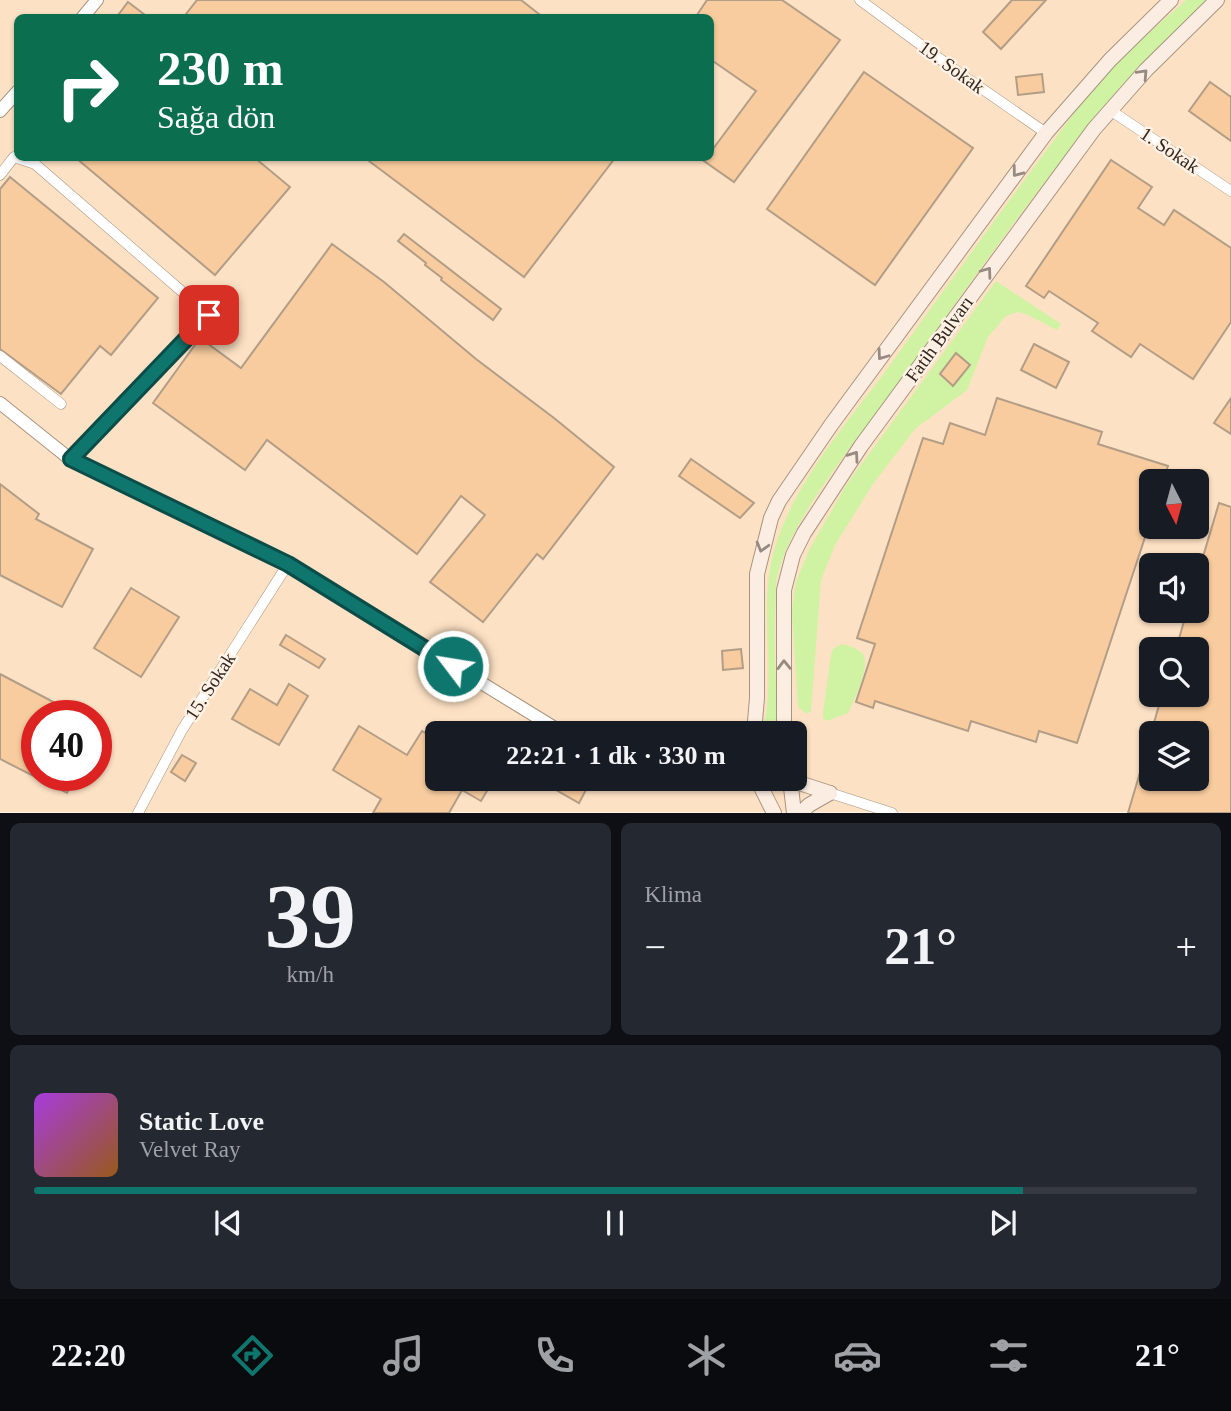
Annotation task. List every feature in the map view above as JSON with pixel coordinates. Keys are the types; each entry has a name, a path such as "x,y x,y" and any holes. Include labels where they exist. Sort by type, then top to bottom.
{"main road":[{"path":"755,721 758,690 757,574 771,518 779,501 839,414 1046,133 1110,60 1171,0"},
{"name":"Fatih Bulvarı","path":"784,721 784,590 793,555 804,533 877,424 1029,215 1110,110 1217,0"},
{"path":"751,721 755,714"},
{"path":"807,785 830,793"},
{"path":"764,791 774,813"},
{"path":"791,791 794,813"},
{"path":"801,813 809,804 830,793"}],"street":[{"path":"85,14 97,0"},
{"name":"19. Sokak","path":"860,0 1046,133"},
{"path":"0,111 14,95"},
{"name":"1. Sokak","path":"1110,110 1231,191"},
{"path":"0,175 14,157"},
{"path":"25,161 34,164 209,315 71,459"},
{"path":"0,356 61,404"},
{"path":"0,403 71,459 288,564 543,721"},
{"name":"15. Sokak","path":"138,813 182,730 288,564"},
{"path":"830,793 892,813"}],"shaded area":[{"path":"0,0 1231,0 1231,812 0,812"}],"green space":[{"path":"1186,0 1207,0 1120,90 1040,188 809,507 784,555 777,577 775,653 780,720 765,721 768,699 767,612 770,569 775,547 795,500 822,455 1086,97 1116,62"},
{"path":"996,281 1061,324 1057,330 1018,312 1006,316 988,337 967,390 915,429 873,484 835,545 821,580 811,711 807,714 798,707 792,611 796,582 809,550 847,484"},
{"path":"842,644 863,654 865,666 848,713 827,721 823,718 823,712 831,655 833,649"}],"building":[{"path":"197,0 521,0 539,14 186,14"},
{"path":"707,0 782,0 840,40 734,182 704,161 714,161 714,148 756,91 714,62 714,14 698,14"},
{"path":"1012,0 1046,0 1001,49 983,32"},
{"path":"128,2 144,14 119,14"},
{"path":"864,72 973,148 875,285 767,209"},
{"path":"1042,74 1044,92 1018,95 1016,77"},
{"path":"1210,82 1231,97 1231,141 1189,111"},
{"path":"1111,160 1152,187 1138,208 1164,225 1174,210 1231,248 1231,322 1193,379 1140,344 1131,357 1092,331 1098,323 1049,291 1044,298 1026,286"},
{"path":"80,161 259,161 290,187 215,275"},
{"path":"369,161 613,161 524,277"},
{"path":"10,177 158,298 111,355 100,346 61,394 0,349 0,189"},
{"path":"404,234 501,309 493,320 441,280 426,263 398,241"},
{"path":"332,244 384,282 476,359 614,467 543,559 537,554 483,622 430,582 485,515 461,496 417,554 267,440 245,470 153,403 200,338 241,368"},
{"path":"1034,344 1069,362 1056,388 1021,370"},
{"path":"956,353 970,365 953,386 940,374"},
{"path":"997,398 1102,432 1098,444 1168,466 1167,469 1139,469 1139,539 1144,539 1077,743 1039,731 1036,742 971,721 968,731 875,701 873,708 856,702 875,644 857,638 923,438 943,444 950,423 985,435"},
{"path":"1231,398 1231,434 1214,423"},
{"path":"691,459 754,503 740,518 679,476"},
{"path":"0,484 39,514 36,519 93,549 62,607 0,575"},
{"path":"1219,503 1231,507 1231,813 1128,813 1139,776 1139,791 1209,791 1209,721 1154,721 1159,707 1209,707 1209,637 1179,637 1184,623 1209,623 1209,553 1204,553"},
{"path":"131,588 179,617 141,677 94,648"},
{"path":"286,635 325,659 319,668 280,645"},
{"path":"741,649 743,668 723,670 722,651"},
{"path":"0,674 50,700 21,700 21,770 0,759"},
{"path":"289,684 308,696 279,745 232,719 250,689 277,705"},
{"path":"359,726 407,755 422,731 425,733 425,791 461,791 449,813 373,813 381,799 333,770"},
{"path":"182,755 196,763 185,781 171,772"},
{"path":"464,791 487,791 481,801"},
{"path":"558,791 585,791 579,803"}],"route":[{"path":"209,315 71,459 288,564 453,666"}]}
